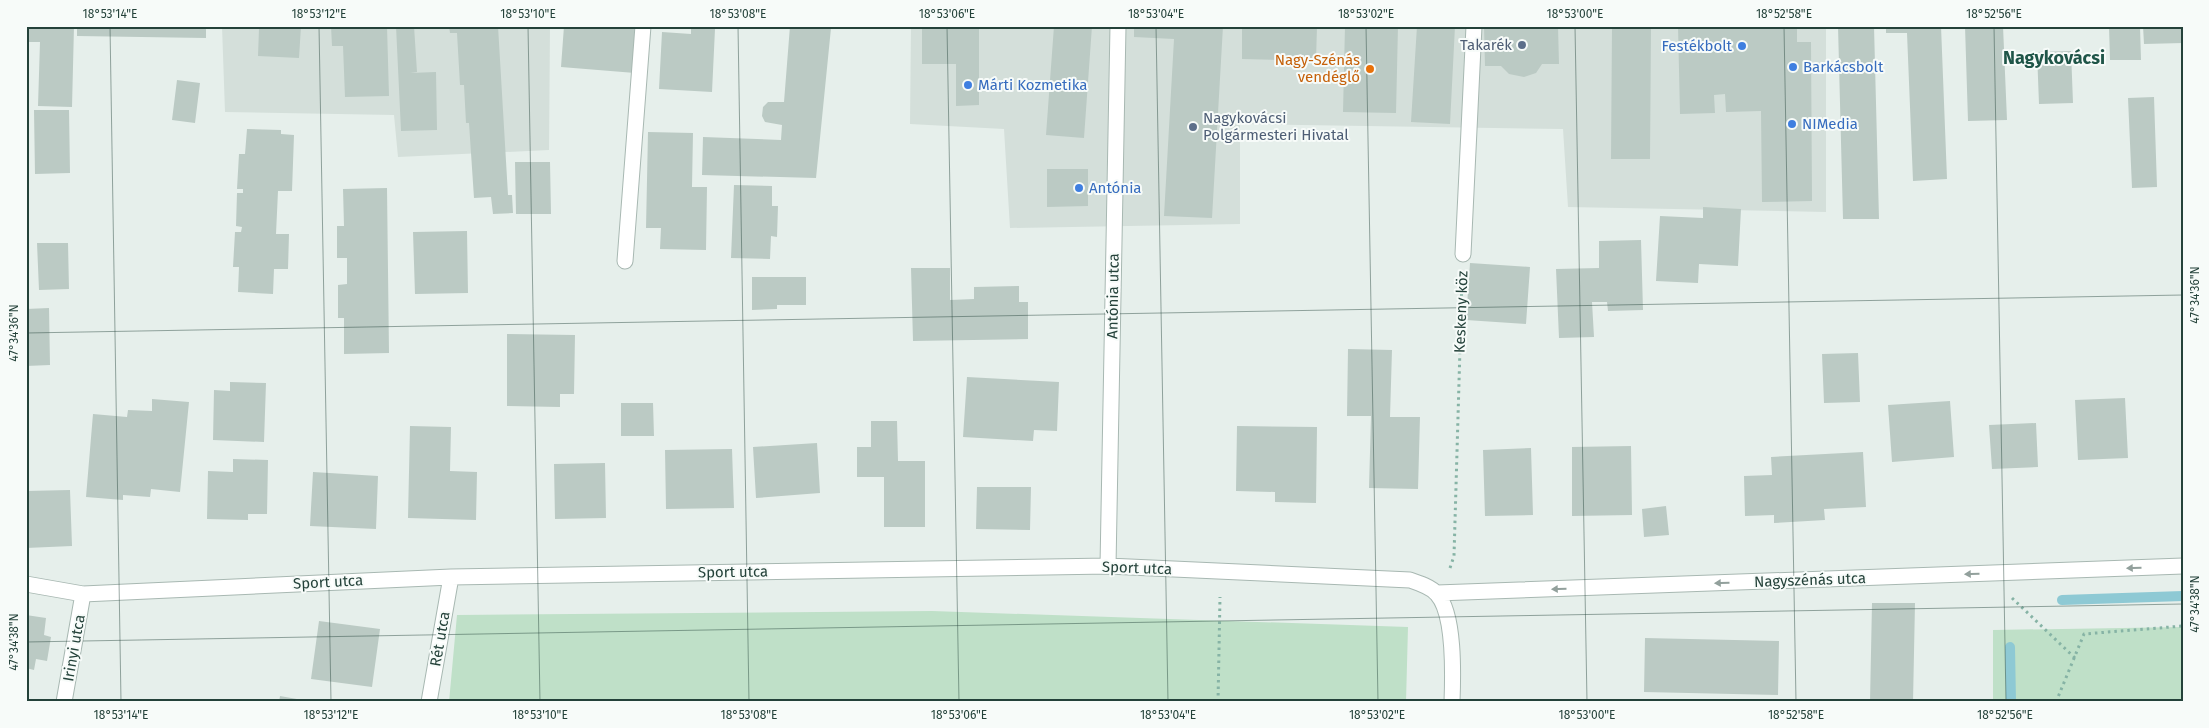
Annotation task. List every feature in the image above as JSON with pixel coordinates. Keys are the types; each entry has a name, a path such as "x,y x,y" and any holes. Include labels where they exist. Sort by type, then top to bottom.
{"street":[{"path":"625,261 643,26"},
{"name":"Antónia utca","path":"1108,566 1118,26"},
{"name":"Keskeny köz","path":"1463,254 1474,26"},
{"name":"Sport utca","path":"26,584 83,594 451,577 1108,566 1410,580 1437,593"},
{"name":"Nagyszénás utca","path":"1437,593 2183,566"},
{"name":"Rét utca","path":"429,702 451,577"},
{"path":"1437,593 1446,611 1452,644 1452,702"},
{"name":"Irinyi utca","path":"64,702 83,594"}],"path":[{"name":"Keskeny köz","path":"1437,593 1454,556 1463,254"},
{"path":"1218,702 1221,571"},
{"path":"1986,574 2075,658"},
{"path":"2056,702 2084,634 2183,626"}],"shaded area":[{"path":"222,26 550,26 549,150 398,157 394,115 225,112"},
{"path":"911,26 1826,26 1826,212 1568,207 1563,129 1240,124 1240,224 1010,228 1004,129 910,124"}],"green space":[{"path":"932,611 1408,627 1406,702 449,702 457,615"},
{"path":"2183,627 2183,702 1993,702 1993,630"}],"building":[{"path":"26,26 74,26 72,107 38,106 40,42 26,42"},
{"path":"77,26 206,26 206,38 77,36"},
{"path":"243,26 301,26 299,58 258,56 259,29 243,29"},
{"path":"331,26 387,26 389,96 345,97 343,46 332,46"},
{"path":"396,26 414,26 417,72 410,73 436,72 437,130 401,131"},
{"path":"449,26 498,26 508,195 512,195 513,213 493,214 491,197 474,198 469,123 466,123 464,85 460,85 457,33 450,33"},
{"path":"564,26 638,26 635,73 561,67"},
{"path":"790,26 831,28 816,178 702,175 703,137 781,140 782,125 765,122 762,116 763,107 768,102 784,102"},
{"name":"Márti Kozmetika","path":"922,26 979,26 979,105 956,106 956,64 922,64"},
{"path":"1054,26 1092,26 1084,138 1046,135"},
{"name":"Nagykovácsi Polgármesteri Hivatal","path":"1134,26 1223,26 1212,218 1164,216 1174,39 1134,37"},
{"path":"1242,26 1317,26 1316,61 1242,59"},
{"name":"Nagy-Szénás vendéglő","path":"1345,26 1398,26 1396,113 1343,112"},
{"path":"1417,26 1455,26 1450,124 1411,122"},
{"name":"Takarék","path":"1484,26 1558,26 1559,64 1542,64 1536,73 1524,77 1509,74 1501,66 1485,66"},
{"path":"1612,26 1651,26 1650,159 1611,159"},
{"path":"1678,26 1797,26 1797,42 1811,42 1812,201 1762,202 1761,111 1726,112 1725,94 1714,95 1715,113 1680,114"},
{"path":"1838,26 1874,26 1879,219 1843,219"},
{"path":"1886,26 1941,26 1947,179 1913,181 1907,33 1886,33"},
{"path":"1965,26 2003,26 2007,120 1968,121"},
{"path":"2109,26 2140,26 2141,60 2110,60"},
{"path":"2143,26 2183,26 2183,43 2144,44"},
{"path":"691,28 715,29 712,92 659,89 662,32 691,34"},
{"path":"2071,51 2073,103 2039,104 2037,52"},
{"path":"177,80 200,83 195,123 172,120"},
{"path":"2154,97 2157,187 2132,188 2128,98"},
{"path":"34,110 69,110 70,173 35,174"},
{"path":"247,129 281,130 281,134 294,135 292,191 278,191 276,234 289,234 288,269 274,269 273,294 238,292 239,267 233,267 235,232 241,232 242,227 236,226 237,193 243,193 243,189 237,189 239,154 245,154"},
{"path":"648,132 693,133 692,187 707,187 706,250 660,249 661,228 646,228"},
{"path":"515,162 550,162 551,214 516,214"},
{"path":"1047,169 1088,169 1088,206 1047,207"},
{"path":"734,185 772,186 772,206 778,206 777,237 771,236 770,259 731,258"},
{"path":"387,188 389,353 344,354 344,318 338,318 338,285 347,284 347,258 337,258 337,226 344,226 343,189"},
{"path":"1703,207 1741,209 1738,266 1699,264 1698,283 1656,281 1660,216 1703,218"},
{"path":"467,231 468,293 415,294 413,232"},
{"path":"1641,240 1643,310 1608,311 1607,302 1592,302 1594,337 1559,338 1556,269 1599,268 1599,241"},
{"path":"37,243 68,243 69,289 39,290"},
{"path":"1470,263 1530,267 1526,324 1466,320"},
{"path":"911,268 950,268 950,300 974,299 974,287 1019,286 1019,302 1028,302 1028,339 913,341"},
{"path":"752,277 806,277 806,305 777,305 777,309 752,310"},
{"path":"49,308 50,365 26,366 26,309"},
{"path":"507,334 575,335 574,394 560,394 560,407 507,406"},
{"path":"1348,349 1392,350 1390,417 1420,417 1418,489 1369,488 1371,416 1347,416"},
{"path":"1858,353 1860,402 1824,403 1822,354"},
{"path":"967,377 1059,382 1057,431 1034,430 1033,441 963,437"},
{"path":"230,382 266,383 264,442 213,440 214,390 230,391"},
{"path":"2125,398 2128,458 2078,460 2075,400"},
{"path":"152,399 189,402 180,492 151,489 150,497 123,495 123,500 86,497 93,414 127,417 128,410 152,411"},
{"path":"1950,401 1954,457 1892,462 1888,405"},
{"path":"621,403 653,403 654,436 621,436"},
{"path":"871,421 897,421 898,461 925,461 925,527 884,527 884,477 857,477 857,447 871,447"},
{"path":"2036,423 2038,467 1992,469 1989,425"},
{"path":"410,426 451,427 450,471 477,472 476,520 408,518"},
{"path":"1237,426 1317,427 1316,503 1275,502 1275,492 1236,491"},
{"path":"817,443 820,493 756,498 753,447"},
{"path":"1631,446 1632,515 1572,516 1572,447"},
{"path":"1531,448 1533,515 1485,516 1483,450"},
{"path":"732,449 734,508 666,509 665,450"},
{"path":"1863,452 1866,507 1824,509 1825,520 1774,523 1774,515 1745,516 1744,476 1772,475 1771,457"},
{"path":"233,459 268,460 267,514 248,514 248,520 207,519 208,471 233,472"},
{"path":"605,463 606,518 555,519 554,464"},
{"path":"313,472 378,476 376,529 310,526"},
{"path":"977,487 1031,487 1030,530 976,529"},
{"path":"70,490 72,546 26,548 26,491"},
{"path":"1666,506 1669,535 1644,537 1642,509"},
{"path":"1872,603 1915,603 1913,702 1870,702"},
{"path":"26,615 46,618 44,635 51,637 47,661 36,659 34,670 26,668"},
{"path":"319,621 380,629 372,687 311,679"},
{"path":"1645,638 1779,641 1778,695 1644,692"},
{"path":"280,696 308,701 308,702 279,702"}],"waterway":[{"path":"2062,600 2183,596"},
{"path":"2010,647 2011,702"}],"place":[{"name":"Takarék","path":"1522,45"},
{"name":"Festékbolt","path":"1742,46"},
{"name":"Barkácsbolt","path":"1793,67"},
{"name":"Nagy-Szénás vendéglő","path":"1370,69"},
{"name":"Márti Kozmetika","path":"968,85"},
{"name":"NIMedia","path":"1792,124"},
{"name":"Nagykovácsi Polgármesteri Hivatal","path":"1193,127"},
{"name":"Antónia","path":"1079,188"}],"district":[{"name":"Nagykovácsi","path":"2054,58"}]}
